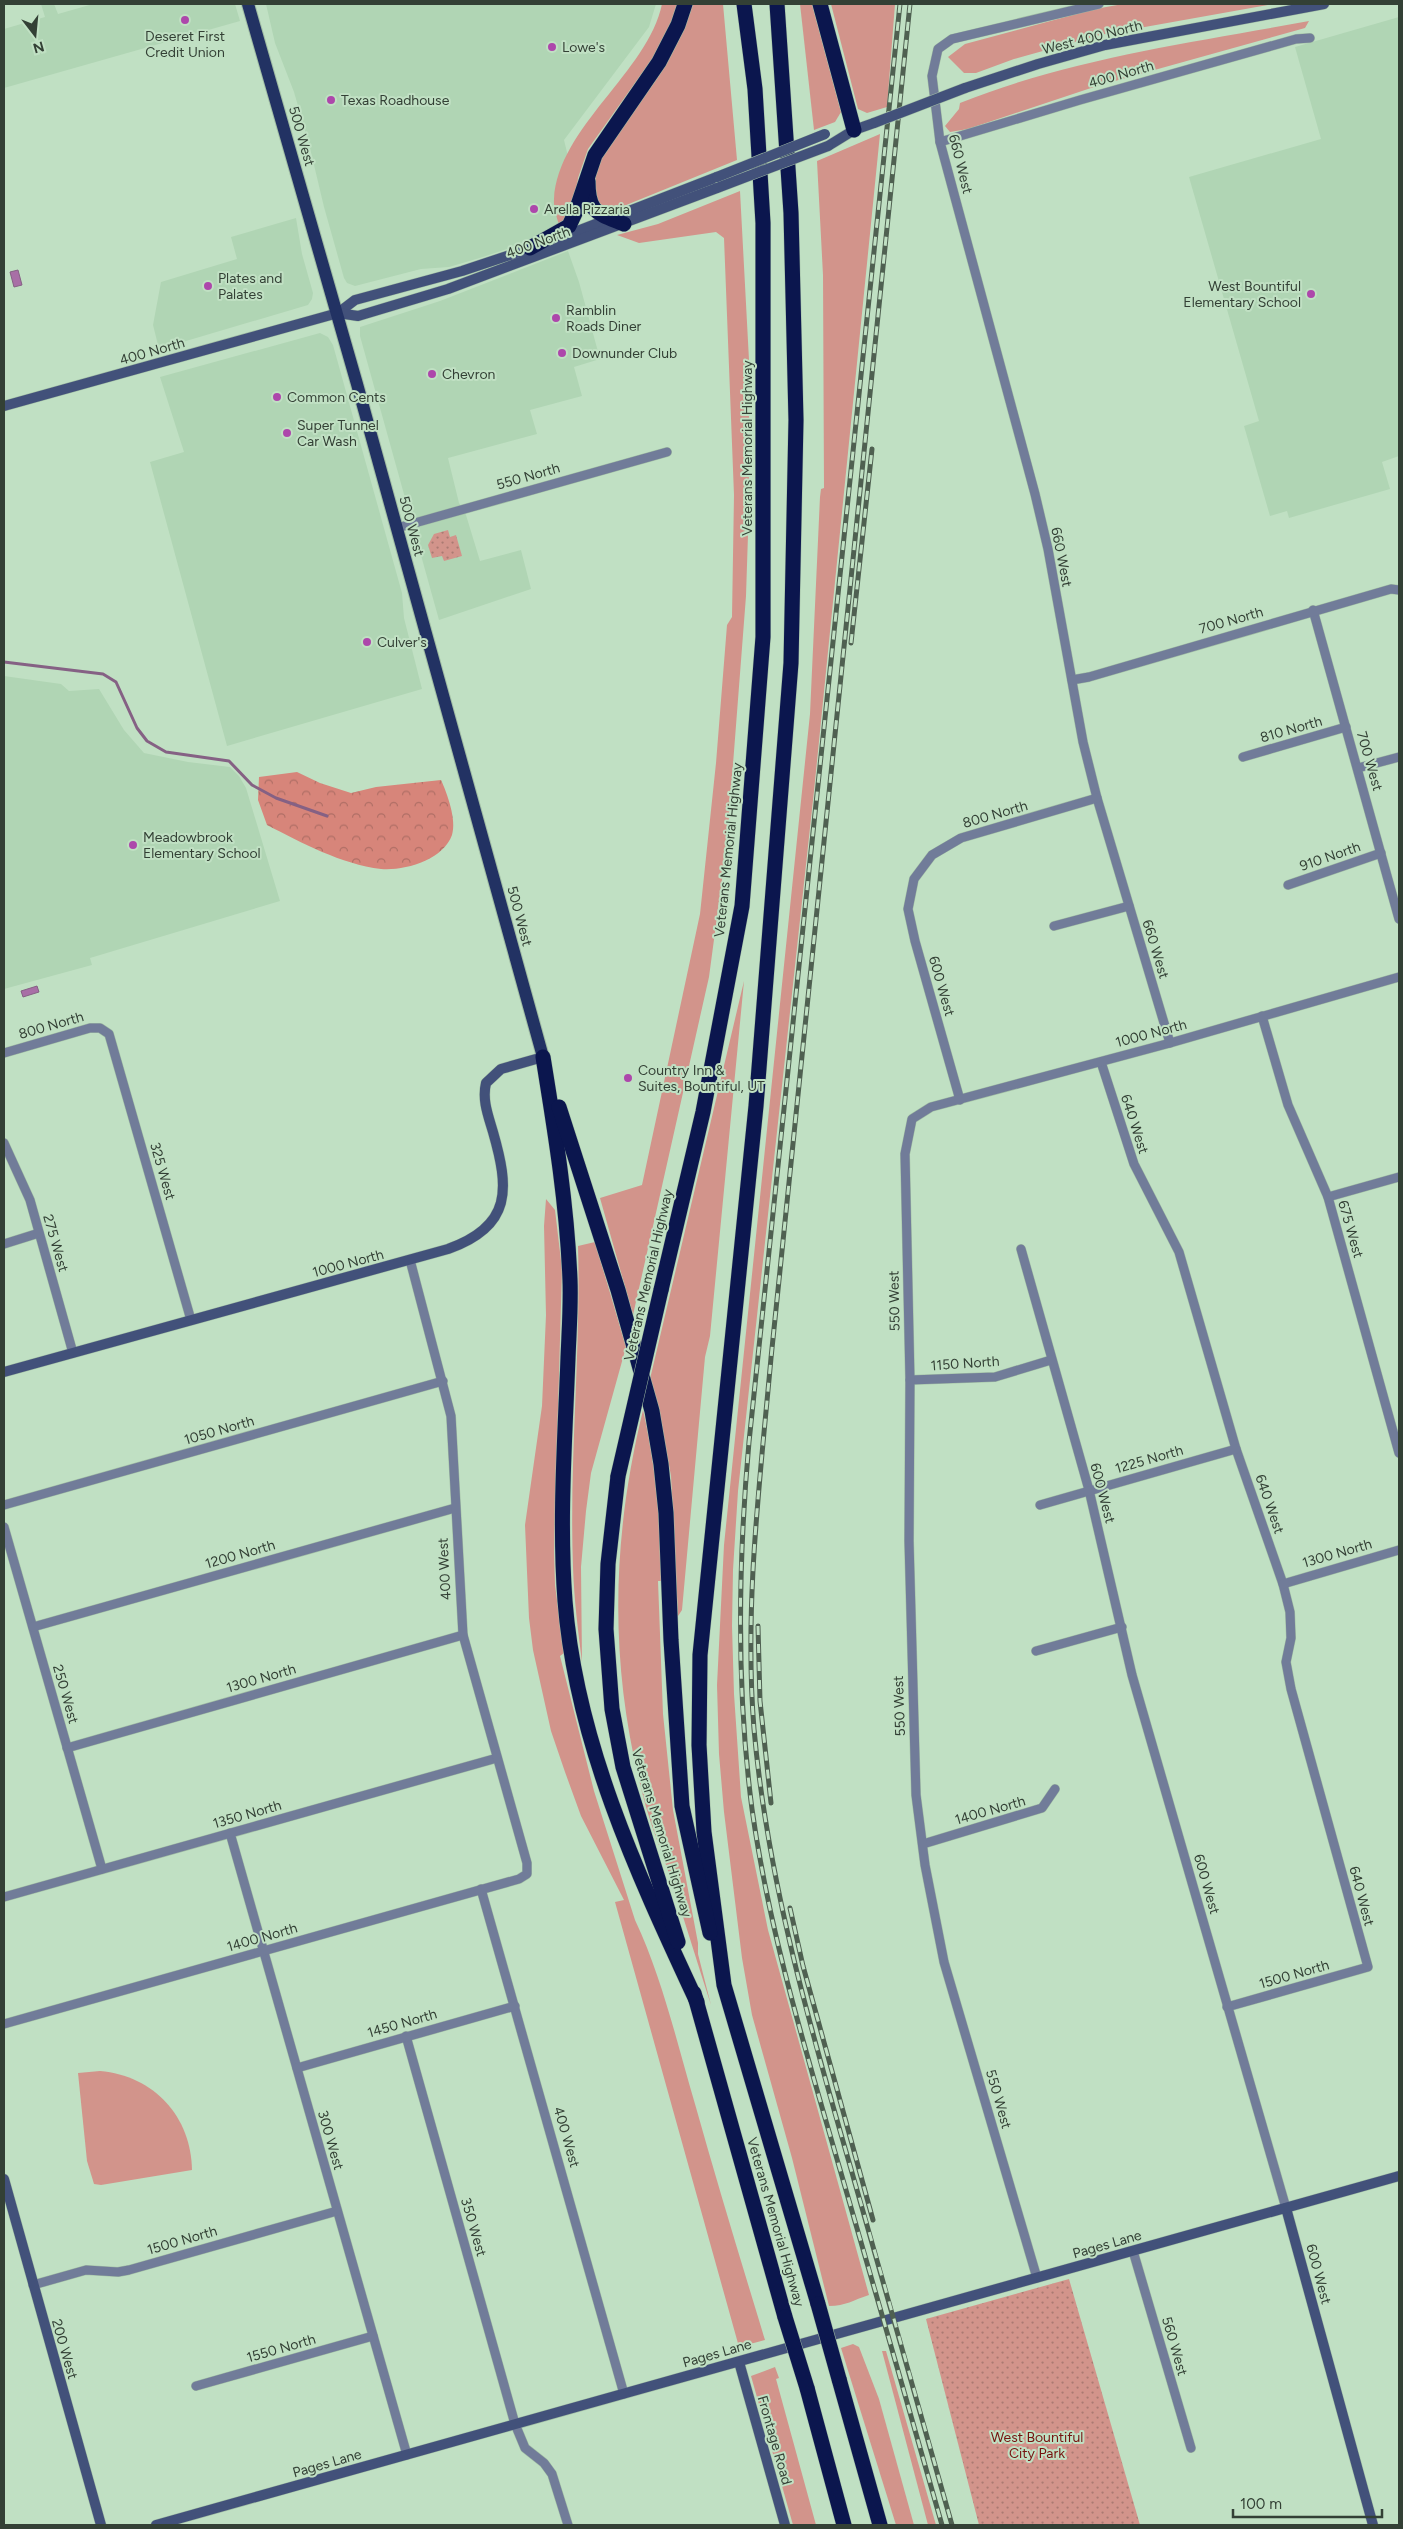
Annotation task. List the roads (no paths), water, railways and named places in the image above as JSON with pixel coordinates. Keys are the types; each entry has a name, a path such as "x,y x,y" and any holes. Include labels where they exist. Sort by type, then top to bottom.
{"highway":[{"path":"530,248 569,226 576,212 588,172 604,138 659,62 678,25 685,4"},
{"name":"Veterans Memorial Highway","path":"744,4 755,89 763,223 763,636 742,906 703,1112 618,1476 608,1564 606,1629 612,1709 623,1767 697,2002 844,2525"},
{"name":"Veterans Memorial Highway","path":"777,4 791,213 796,420 791,663 754,1125 700,1655 699,1744 704,1832 724,1985 818,2304 880,2525"},
{"path":"820,4 854,130"},
{"path":"588,172 588,197 592,209 617,221"},
{"path":"543,1057 618,1290 652,1410 661,1464 666,1513 671,1640 682,1806 703,1908 724,1985"},
{"path":"543,1057 562,1174 570,1281 563,1508 565,1602 573,1657 582,1702 599,1765 636,1871 697,2002"}],"main road":[{"name":"500 West","path":"248,4 338,314 543,1057"}],"street":[{"name":"660 West","path":"1099,4 952,39 938,49 932,76 940,142 1048,549 1083,742 1170,1043"},
{"name":"West 400 North","path":"874,123 965,88 1038,64 1105,45 1324,4"},
{"name":"400 North","path":"940,142 1212,62 1296,39 1310,38"},
{"name":"400 North","path":"4,406 338,314 358,316 448,289 825,134 854,130 874,123"},
{"name":"400 North","path":"338,314 355,300 462,271 717,188 828,146 854,130"},
{"name":"550 North","path":"397,528 666,452"},
{"name":"700 North","path":"1072,680 1088,677 1313,610 1391,589 1399,590"},
{"name":"700 West","path":"1313,610 1399,919"},
{"name":"810 North","path":"1243,757 1346,727"},
{"path":"1358,768 1399,756"},
{"name":"800 North","path":"914,880 932,855 961,838 1098,798"},
{"name":"910 North","path":"1288,884 1381,853"},
{"name":"600 West","path":"914,880 908,909 915,941 960,1100"},
{"path":"1054,926 1129,906"},
{"name":"1000 North","path":"912,1119 932,1107 1170,1043 1399,977"},
{"name":"675 West","path":"1262,1016 1288,1105 1328,1197 1399,1453"},
{"name":"800 North","path":"4,1053 90,1028 105,1030"},
{"name":"325 West","path":"105,1030 112,1043 191,1320"},
{"name":"1000 North","path":"4,1372 410,1260 466,1242 481,1233 492,1221 500,1207 504,1181 502,1166 484,1101 486,1083 501,1069 543,1057"},
{"name":"640 West","path":"1101,1062 1134,1164 1179,1252 1236,1448 1283,1584 1290,1612 1291,1638 1286,1662 1291,1688 1368,1967"},
{"name":"550 West","path":"912,1119 905,1154 910,1380 912,1666 916,1795 944,1962 1037,2278"},
{"name":"275 West","path":"4,1144 27,1190 73,1353"},
{"path":"1328,1197 1399,1177"},
{"path":"4,1244 39,1233"},
{"name":"600 West","path":"1021,1249 1089,1490 1132,1675 1286,2208 1373,2525"},
{"name":"400 West","path":"410,1260 451,1416 463,1635 527,1863 527,1874"},
{"name":"1150 North","path":"910,1380 995,1377 1051,1360"},
{"name":"1050 North","path":"4,1505 442,1381"},
{"name":"1225 North","path":"1040,1505 1236,1448"},
{"name":"1200 North","path":"33,1627 455,1508"},
{"name":"250 West","path":"4,1527 102,1869"},
{"name":"1300 North","path":"1283,1584 1399,1550"},
{"path":"1036,1652 1122,1627"},
{"name":"1300 North","path":"67,1748 463,1635"},
{"name":"1350 North","path":"4,1897 497,1758"},
{"name":"1400 North","path":"923,1844 1042,1808 1055,1789"},
{"name":"300 West","path":"230,1833 407,2455"},
{"name":"1400 North","path":"4,2024 519,1879 527,1874"},
{"name":"400 West","path":"481,1889 624,2394"},
{"name":"1500 North","path":"1227,2007 1368,1967"},
{"name":"1450 North","path":"296,2068 515,2006"},
{"name":"350 West","path":"406,2036 515,2424 525,2448 544,2463 552,2474 568,2525"},
{"name":"Pages Lane","path":"156,2525 1399,2176"},
{"name":"200 West","path":"4,2179 101,2525"},
{"name":"1500 North","path":"33,2285 86,2270 118,2272 129,2270 337,2211"},
{"name":"560 West","path":"1133,2251 1191,2448"},
{"name":"1550 North","path":"196,2386 373,2336"},
{"name":"Frontage Road","path":"738,2362 785,2525"}],"waterway":[{"path":"4,662 103,674 116,682 137,728 147,741 166,752 229,761 252,785 276,798 327,816"}],"railway":[{"path":"900,4 749,1442 745,1488 740,1626 743,1717 747,1763 759,1855 768,1900 813,2078 942,2525"},
{"path":"910,4 771,1358 758,1497 752,1590 751,1683 760,1784 779,1893 791,1947 819,2055 952,2525"},
{"path":"851,643 872,449"},
{"path":"758,1626 760,1701 771,1803"},
{"path":"790,1908 803,1966 873,2220"}],"place":[{"name":"Deseret First Credit Union","path":"185,20"},
{"name":"Lowe's","path":"552,47"},
{"name":"Texas Roadhouse","path":"331,100"},
{"name":"Arella Pizzaria","path":"534,209"},
{"name":"Plates and Palates","path":"208,286"},
{"name":"West Bountiful Elementary School","path":"1311,294"},
{"name":"Ramblin Roads Diner","path":"556,318"},
{"name":"Downunder Club","path":"562,353"},
{"name":"Chevron","path":"432,374"},
{"name":"Common Cents","path":"277,397"},
{"name":"Super Tunnel Car Wash","path":"287,433"},
{"name":"Culver's","path":"367,642"},
{"name":"Meadowbrook Elementary School","path":"133,845"},
{"name":"Country Inn & Suites, Bountiful, UT","path":"628,1078"}],"park label":[{"name":"West Bountiful City Park","path":"1037,2446"}]}
